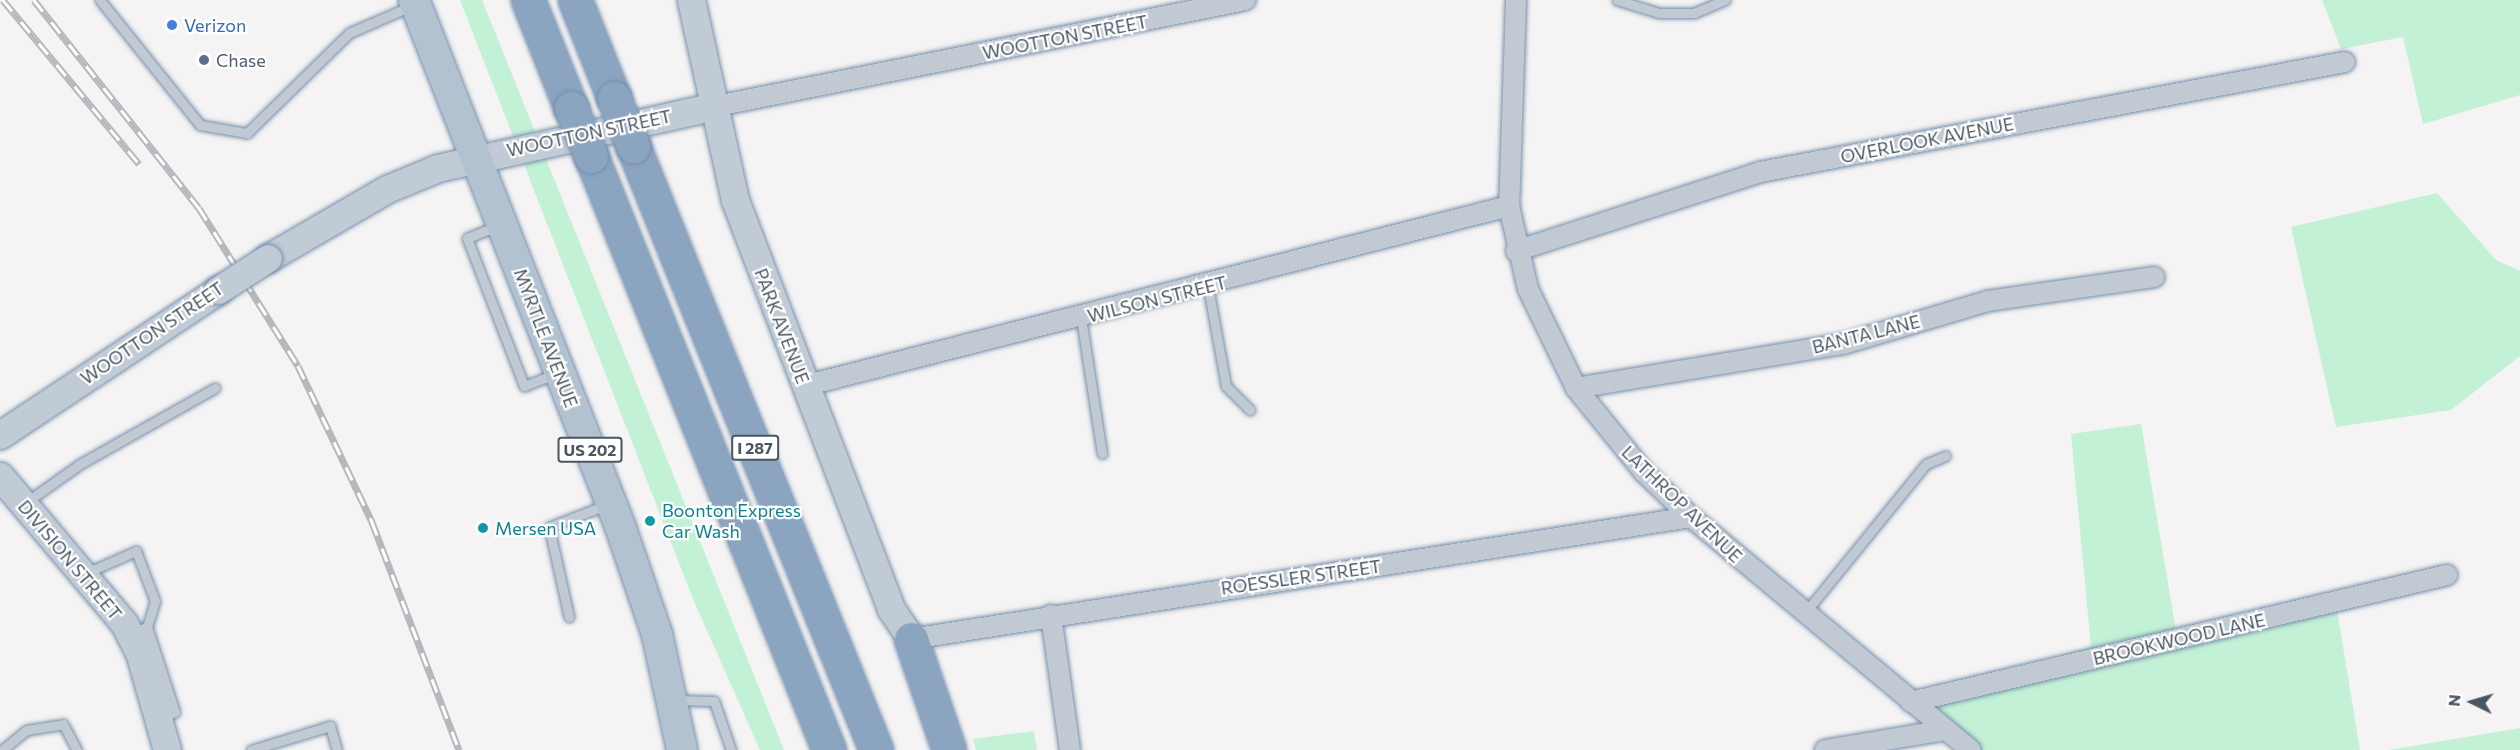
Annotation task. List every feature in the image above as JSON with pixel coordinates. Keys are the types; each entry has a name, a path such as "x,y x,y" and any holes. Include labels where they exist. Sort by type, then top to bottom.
{"highway":[{"name":"I 287","path":"528,0 829,750"},
{"name":"I 287","path":"575,0 876,750"},
{"path":"912,639 949,750"}],"main road":[{"name":"MYRTLE AVENUE","path":"415,2 611,503 657,634 682,750"}],"street":[{"name":"PARK AVENUE","path":"691,0 712,107 735,200 804,387 891,609 912,639"},
{"name":"WOOTTON STREET","path":"0,435 268,258 387,189 475,157 1245,0"},
{"name":"LATHROP AVENUE","path":"1516,0 1509,207 1516,251 1547,336 1576,388 1644,472 1691,517 1804,614 1971,750"},
{"name":"OVERLOOK AVENUE","path":"1516,251 1761,172 2345,62"},
{"name":"WILSON STREET","path":"804,387 1208,287 1509,207"},
{"name":"BANTA LANE","path":"1576,388 1843,344 1988,301 2154,277"},
{"name":"DIVISION STREET","path":"0,477 83,574 138,630 157,719 167,750"},
{"name":"ROESSLER STREET","path":"912,639 1051,615 1691,517"},
{"name":"BROOKWOOD LANE","path":"1911,702 2447,574"},
{"path":"1051,615 1070,750"},
{"path":"1825,750 1946,730"}],"lane":[{"path":"100,0 200,125 247,133 349,33 415,2"},
{"path":"1617,0 1659,13 1694,13 1725,0"},
{"path":"1208,287 1227,386 1250,410"},
{"path":"1081,318 1102,453"},
{"path":"23,504 80,465 215,388"},
{"path":"1804,614 1926,464 1945,456"},
{"path":"569,617 549,527 611,503"},
{"path":"83,574 136,551 155,601 138,630"},
{"path":"672,700 714,701 731,750"},
{"path":"2,750 27,730 63,724 77,750"},
{"path":"251,750 330,726 337,750"}],"green space":[{"path":"460,0 482,0 784,750 760,750 693,599"},
{"path":"2322,0 2520,0 2520,95 2423,124 2403,37 2341,49"},
{"path":"2437,193 2496,260 2520,271 2520,356 2451,410 2336,427 2291,227"},
{"path":"2141,424 2176,630 2335,598 2360,750 1976,750 1914,701 2091,647 2071,434"},
{"path":"2520,728 2520,750 2389,750"},
{"path":"1034,731 1037,750 976,750 973,739"}],"railway":[{"path":"3,0 139,164"},
{"path":"34,0 199,208 298,366 372,522 459,750"}],"place":[{"name":"Verizon","path":"172,25"},
{"name":"Chase","path":"204,60"},
{"name":"Boonton Express Car Wash","path":"650,521"},
{"name":"Mersen USA","path":"483,528"}]}
